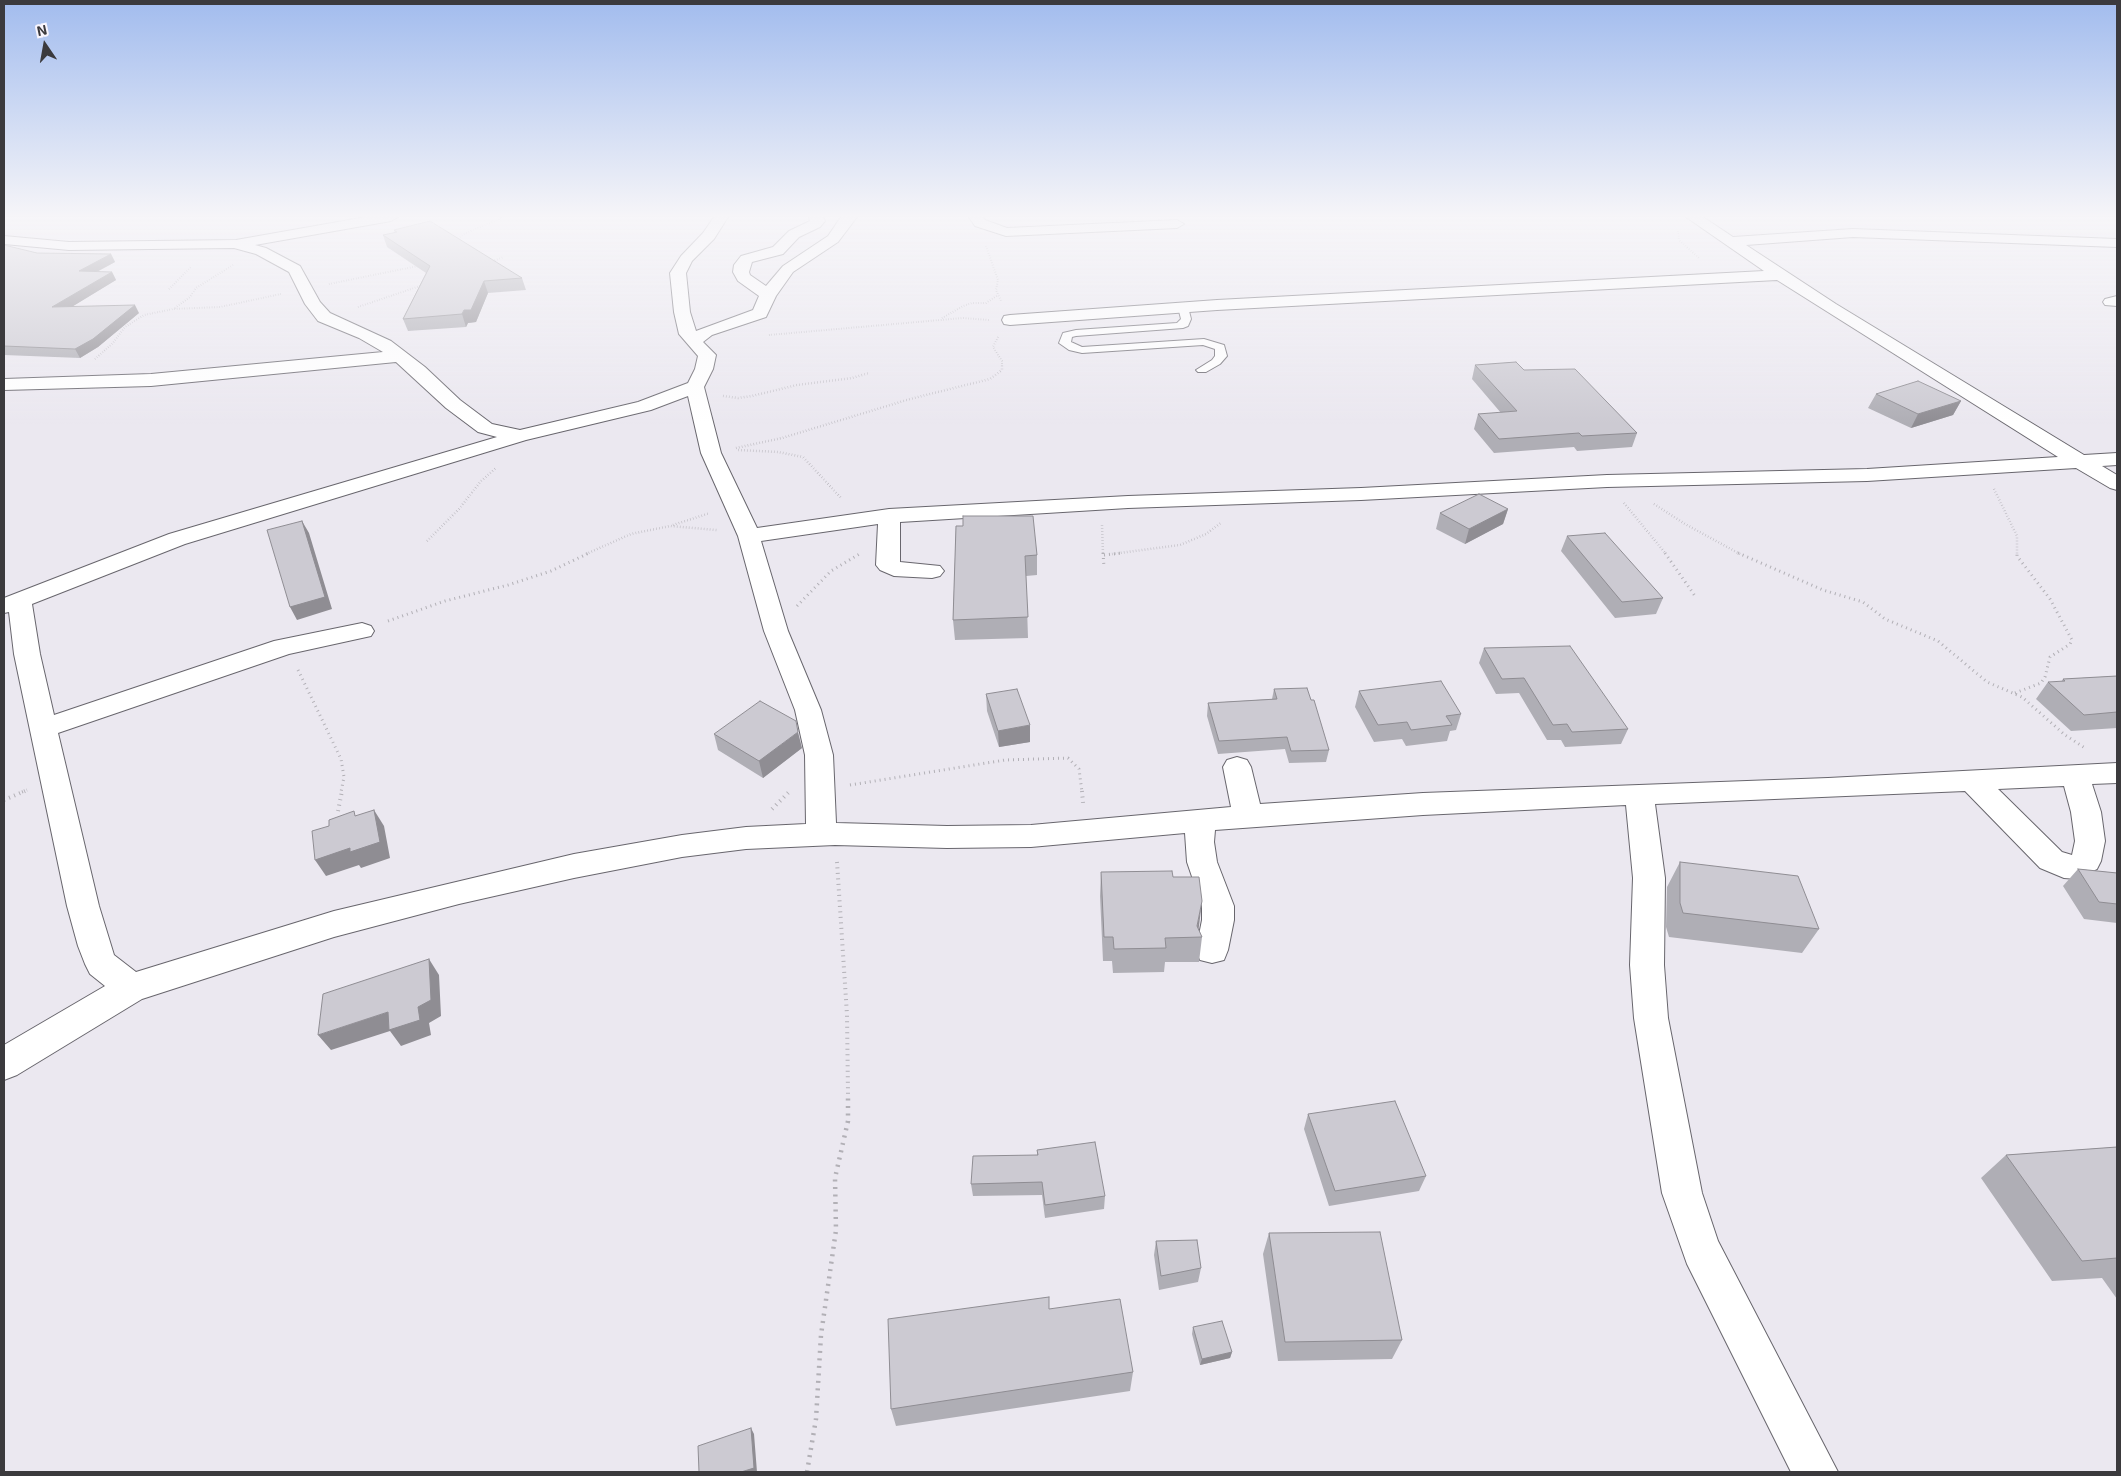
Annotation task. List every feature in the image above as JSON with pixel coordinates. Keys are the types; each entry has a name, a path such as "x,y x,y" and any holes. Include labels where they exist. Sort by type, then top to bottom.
{"street":[{"path":"304,286 320,312 330,321 365,334 400,356 454,404 485,428 520,436"},
{"path":"131,988 102,964 94,946 83,906 45,728 16,651 11,603 177,539 520,436 644,406 696,385 704,370 707,356 688,334 682,312 679,286"},
{"path":"755,286 768,295"},
{"path":"694,342 706,331 757,315 762,311 768,295 775,286"},
{"path":"1010,320 1183,307 1568,286"},
{"path":"1797,286 2117,484"},
{"path":"4,386 151,380 400,356"},
{"path":"696,385 735,506 749,535 760,581 776,632 808,710 828,834"},
{"path":"749,535 888,526 1100,504 1586,482 1867,475 2117,459"},
{"path":"888,526 888,565 894,569 932,571"},
{"path":"45,728 283,647 362,631"},
{"path":"1237,767 1248,816"},
{"path":"4,1064 131,988 334,924 459,892 584,864 682,846 746,838 828,834 947,837 1031,836 1248,816 1423,804 1972,782 2117,773"},
{"path":"1972,782 2051,860 2064,866 2078,867 2086,861 2090,841 2086,812 2075,776"},
{"path":"1639,794 1649,878 1647,965 1651,1018 1682,1193 1701,1250 1816,1472"},
{"path":"1201,820 1199,842 1202,862 1218,906 1218,920 1212,950"}],"lane":[{"path":"1183,307 1186,319 1184,324 1179,326 1067,335 1064,342 1073,348 1082,350 1193,342 1204,342 1220,347 1220,356 1216,362 1202,370"}],"path":[{"path":"173,309 187,300 199,286"},
{"path":"65,384 109,347 125,327 144,315 173,309 220,307 325,286"},
{"path":"330,321 354,308 420,286"},
{"path":"998,286 998,295 1010,320"},
{"path":"937,320 952,314 963,306 972,303 986,303 998,295"},
{"path":"761,338 783,333 969,317 1010,320"},
{"path":"719,452 782,438 910,399 990,379 1002,370 1002,361 993,347 1010,320"},
{"path":"696,385 722,396 738,398 797,384 852,378 869,373"},
{"path":"719,452 778,452 803,457 844,501 888,526 831,571 804,597 776,632"},
{"path":"427,541 459,509 481,481 498,466"},
{"path":"1989,466 1997,498 2017,536 2017,556 2050,599 2072,640 2070,644 2050,657 2047,662 2045,678 2041,683 2015,693"},
{"path":"1586,482 1615,491 1656,540 1695,596"},
{"path":"1104,555 1166,548 1196,539 1261,498"},
{"path":"1646,502 1660,506 1685,524 1746,557 1823,590 1863,602 1885,619 1930,637 1946,646 1987,682 2015,693 2065,735 2117,773"},
{"path":"1100,504 1104,567"},
{"path":"362,631 445,601 508,585 551,571 617,539 670,526 735,506"},
{"path":"670,526 749,535"},
{"path":"296,665 341,759 344,777 338,811"},
{"path":"746,838 778,801 820,778 1006,760 1068,758 1079,769 1083,796 1082,832"},
{"path":"808,1472 816,1419 821,1335 836,1230 835,1178 848,1121 847,1015 828,834"}],"building":[{"path":"4,286 88,286 52,307 135,305 93,339 75,349 4,346"},
{"path":"420,286 482,286 471,310 464,310 462,314 403,319"},
{"path":"1516,362 1524,370 1575,369 1637,433 1582,436 1579,433 1499,439 1478,414 1517,411 1475,365"},
{"path":"1918,381 1961,401 1918,414 1876,394"},
{"path":"1479,494 1508,509 1469,529 1440,513"},
{"path":"963,516 1033,516 1037,555 1025,556 1028,617 953,620 956,526 963,526"},
{"path":"302,521 325,597 290,607 267,530"},
{"path":"1605,533 1663,598 1622,602 1567,536"},
{"path":"1570,646 1628,729 1572,732 1567,724 1553,725 1524,678 1502,679 1484,648"},
{"path":"2117,676 2117,712 2084,715 2048,682 2065,681 2063,679"},
{"path":"1441,681 1461,714 1446,716 1452,725 1411,730 1407,722 1378,725 1359,691"},
{"path":"1307,688 1311,700 1314,700 1329,750 1291,751 1287,737 1219,741 1208,703 1277,699 1274,689"},
{"path":"1017,689 1030,725 998,731 986,694"},
{"path":"760,701 796,721 798,732 759,761 714,734"},
{"path":"374,810 380,842 350,852 350,848 315,860 312,831 329,826 329,820 354,811 355,816"},
{"path":"1680,862 1798,876 1819,929 1683,913 1680,903"},
{"path":"2078,869 2117,873 2117,904 2099,902"},
{"path":"1172,871 1173,877 1199,877 1202,901 1197,926 1202,937 1165,938 1166,948 1114,949 1113,937 1104,937 1101,872"},
{"path":"429,959 431,1000 418,1007 420,1020 389,1030 388,1012 318,1035 323,994"},
{"path":"1395,1101 1426,1176 1335,1191 1308,1114"},
{"path":"1095,1142 1105,1196 1045,1205 1042,1182 971,1184 973,1156 1038,1155 1037,1150"},
{"path":"2117,1147 2117,1258 2082,1261 2006,1155"},
{"path":"1380,1232 1402,1340 1285,1342 1269,1233"},
{"path":"1197,1240 1201,1268 1161,1276 1156,1241"},
{"path":"1049,1297 1049,1309 1120,1299 1133,1372 891,1409 888,1319"},
{"path":"1222,1321 1232,1352 1202,1359 1193,1327"},
{"path":"751,1428 754,1468 741,1472 699,1472 698,1446"}]}
